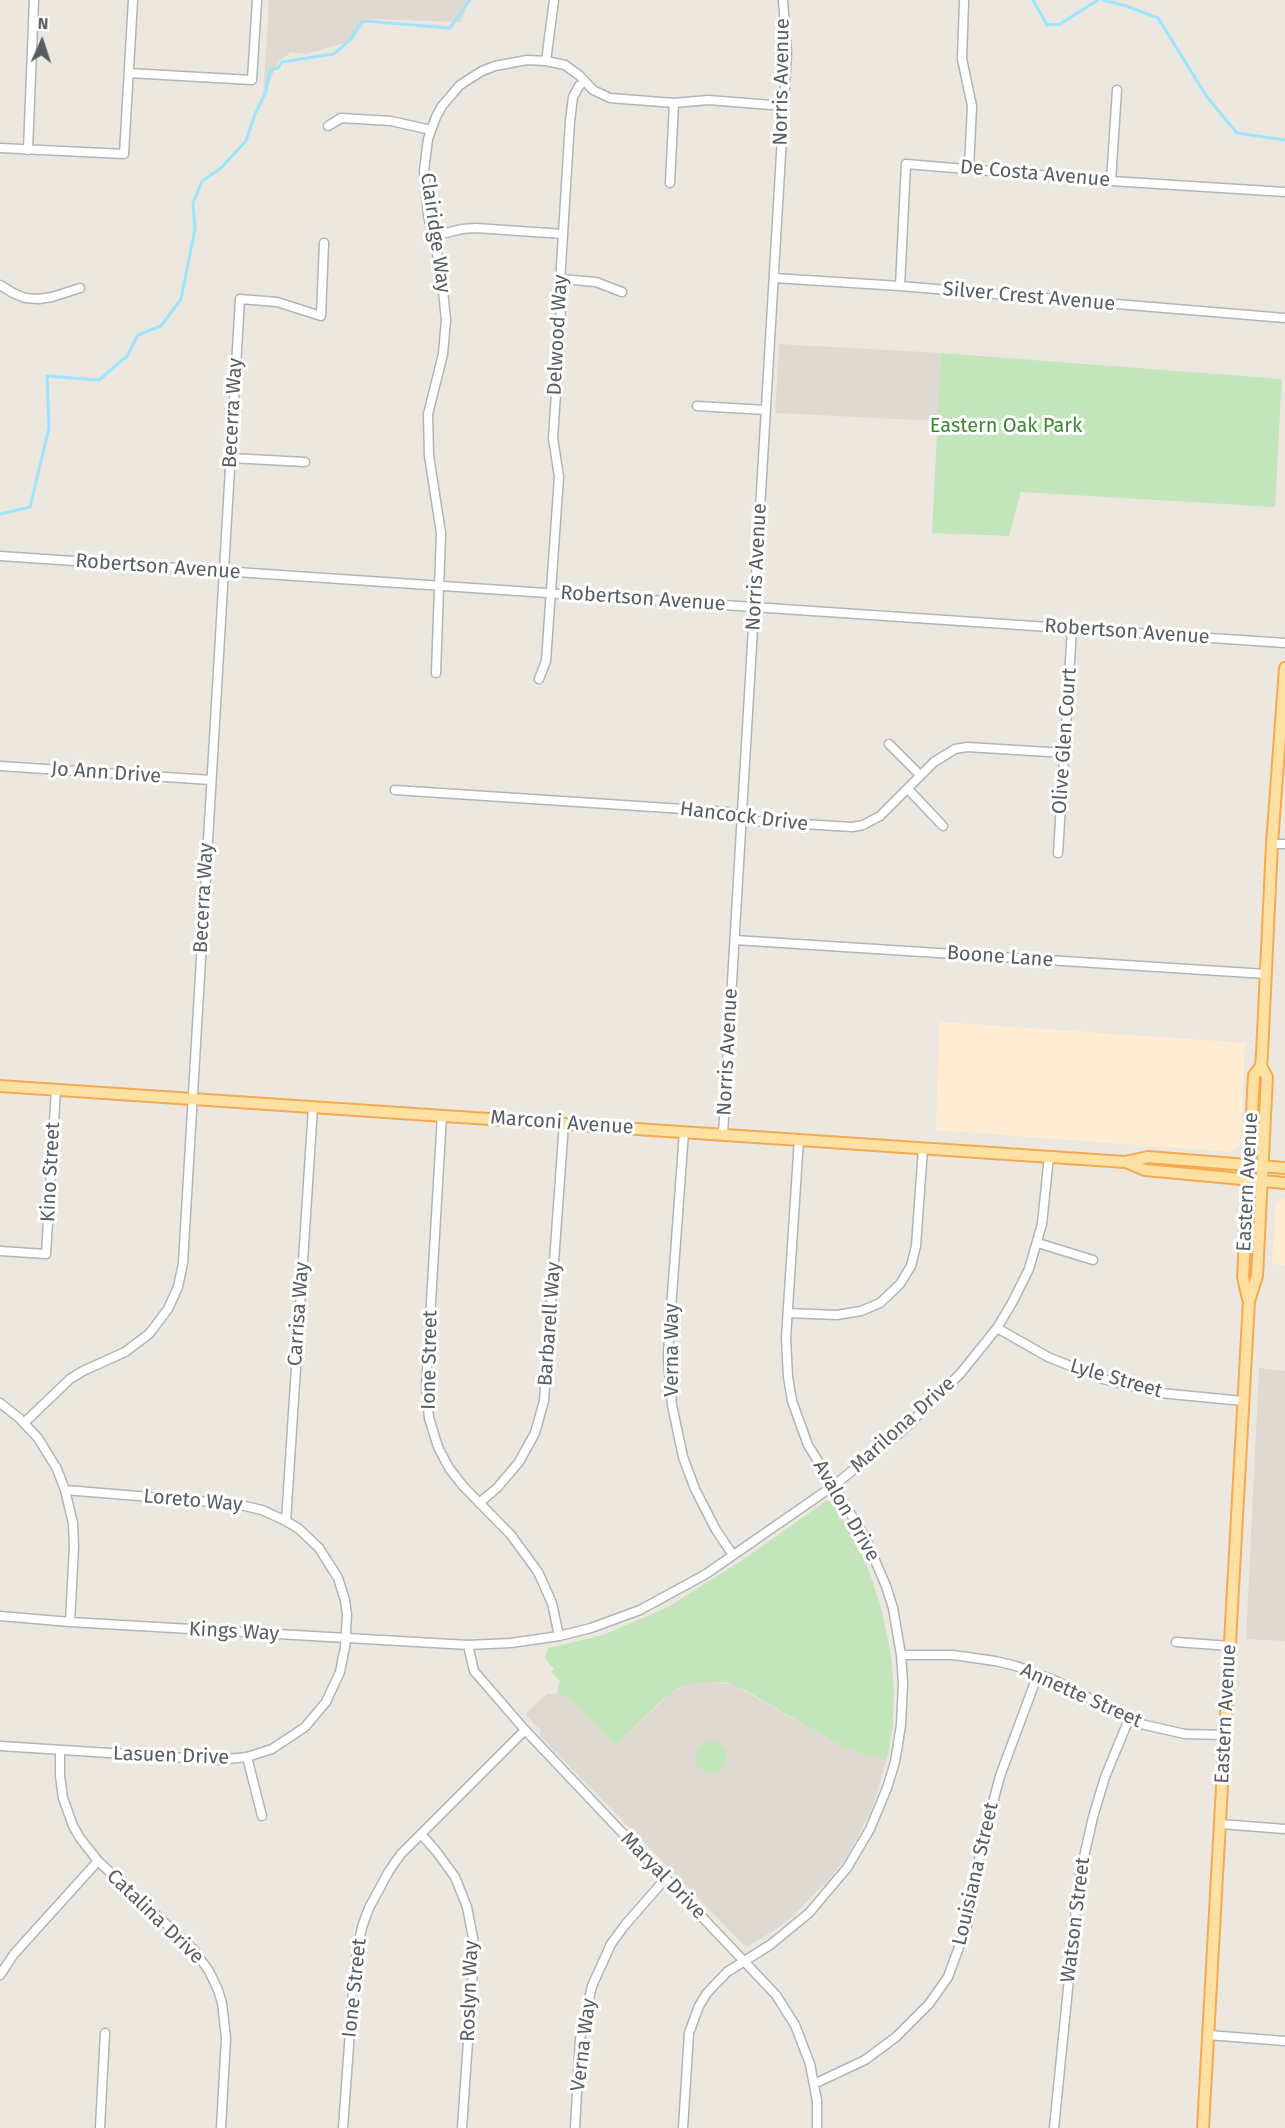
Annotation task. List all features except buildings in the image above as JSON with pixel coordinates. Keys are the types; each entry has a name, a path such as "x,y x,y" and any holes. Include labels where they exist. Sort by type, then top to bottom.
{"main road":[{"name":"Eastern Avenue","path":"1203,2128 1249,1301 1257,1276 1267,1077 1261,1066 1272,844 1285,668"},
{"name":"Eastern Avenue","path":"1249,1301 1243,1277 1248,1179 1254,1076 1261,1066"},
{"name":"Marconi Avenue","path":"0,1086 1049,1156 1125,1162 1145,1170 1285,1183"},
{"name":"Marconi Avenue","path":"1125,1162 1149,1156 1285,1168"}],"street":[{"path":"28,150 34,0"},
{"path":"0,148 124,154 133,0"},
{"path":"129,73 252,80 257,0"},
{"path":"546,61 554,0"},
{"name":"Norris Avenue","path":"723,1134 787,53 783,0"},
{"path":"964,2 962,59 972,106 969,168"},
{"name":"Clairidge Way","path":"436,673 441,533 429,456 428,414 443,354 446,320 441,271 426,197 424,171 425,155 436,117 450,95 470,78 495,66 514,62 546,61 565,65 593,90 610,98 674,103 708,100 784,106"},
{"name":"Delwood Way","path":"539,679 546,661 559,477 553,438 571,104 575,92 585,81"},
{"path":"1111,181 1117,90"},
{"path":"670,183 674,103"},
{"path":"328,126 341,118 391,121 431,130"},
{"name":"De Costa Avenue","path":"900,286 906,164 1111,181 1285,192"},
{"path":"433,236 476,228 563,234"},
{"name":"Becerra Way","path":"24,1423 70,1379 114,1358 135,1346 149,1334 171,1304 178,1287 183,1263 240,299 277,302 321,316 324,243"},
{"name":"Silver Crest Avenue","path":"774,278 900,286 1285,318"},
{"path":"561,279 596,282 622,292"},
{"path":"0,285 19,296 39,299 80,288"},
{"path":"698,406 766,410"},
{"path":"230,458 305,462"},
{"name":"Robertson Avenue","path":"0,556 1285,643"},
{"name":"Olive Glen Court","path":"1058,853 1072,629"},
{"path":"889,744 920,775"},
{"name":"Hancock Drive","path":"395,790 729,812 754,821 857,826 880,816 943,754 961,748 1065,753"},
{"name":"Jo Ann Drive","path":"0,766 211,780"},
{"path":"908,789 943,826"},
{"path":"1272,844 1285,844"},
{"name":"Boone Lane","path":"735,940 1266,974"},
{"name":"Kino Street","path":"0,1251 46,1254 56,1089"},
{"name":"Carrisa Way","path":"286,1521 313,1107"},
{"name":"Ione Street","path":"442,1115 426,1387 429,1418 438,1447 449,1468 463,1486 511,1535 538,1572 552,1603 559,1636"},
{"name":"Barbarell Way","path":"479,1503 497,1488 519,1462 534,1433 544,1401 564,1123"},
{"name":"Verna Way","path":"684,1132 669,1336 668,1359 672,1405 683,1457 695,1489 716,1530 733,1555"},
{"name":"Avalon Drive","path":"683,2128 688,2041 693,2019 706,1993 744,1960 786,1933 816,1906 847,1868 870,1830 887,1788 898,1746 903,1704 901,1655 893,1608 878,1563 854,1516 808,1445 792,1401 786,1354 799,1139"},
{"path":"788,1313 837,1315 861,1311 880,1303 900,1284 911,1266 916,1246 923,1148"},
{"name":"Marilona Drive","path":"468,1645 511,1643 559,1636 610,1621 650,1605 706,1574 833,1486 865,1461 924,1411 960,1374 997,1328 1021,1286 1038,1243 1045,1206 1049,1156"},
{"path":"1038,1243 1093,1260"},
{"name":"Lyle Street","path":"997,1328 1048,1358 1102,1379 1160,1393 1243,1401"},
{"path":"0,1403 24,1423 48,1453 66,1490 73,1523 74,1547 70,1622"},
{"name":"Loreto Way","path":"66,1490 236,1504 262,1510 286,1521 299,1529 319,1548 338,1578 347,1615 346,1639"},
{"name":"Kings Way","path":"0,1616 468,1645"},
{"name":"Lasuen Drive","path":"0,1746 219,1760 247,1757 284,1743 314,1718 333,1691 340,1672 346,1639"},
{"path":"1176,1642 1230,1646"},
{"name":"Maryal Drive","path":"468,1645 474,1671 525,1730 776,1995 788,2013 803,2044 814,2084 817,2128"},
{"name":"Annette Street","path":"901,1655 931,1654 974,1657 1016,1666 1038,1674 1129,1719 1185,1734 1225,1735"},
{"name":"Louisiana Street","path":"814,2084 857,2064 896,2037 928,2004 948,1977 969,1920 981,1848 1000,1776 1038,1674"},
{"name":"Watson Street","path":"1054,2128 1079,1880 1099,1797 1129,1719"},
{"name":"Ione Street","path":"343,2128 355,1962 362,1927 369,1908 389,1871 421,1834 525,1730"},
{"name":"Catalina Drive","path":"60,1751 60,1776 68,1812 80,1838 98,1861 193,1949 209,1971 218,1990 222,2003 226,2038 221,2128"},
{"path":"247,1757 262,1816"},
{"path":"1220,1824 1285,1829"},
{"name":"Roslyn Way","path":"421,1834 455,1877 467,1907 473,1938 474,1954 462,2128"},
{"path":"0,1975 14,1954 98,1861"},
{"name":"Verna Way","path":"575,2128 582,2023 592,1986 611,1944 666,1878"},
{"path":"100,2128 105,2033"},
{"path":"1208,2035 1285,2041"}],"shaded area":[{"path":"269,0 469,0 461,22 367,19 352,41 306,54 291,52 278,62 263,97"},
{"path":"779,344 941,353 938,421 775,413"},
{"path":"942,1022 1245,1043 1240,1146 1232,1152 936,1130 939,1026"},
{"path":"1285,1198 1285,1265 1272,1264 1276,1204"},
{"path":"1259,1368 1285,1371 1285,1641 1246,1639"},
{"path":"707,1681 734,1685 839,1745 868,1757 877,1756 887,1759 872,1809 846,1858 832,1876 791,1918 746,1947 540,1736 541,1731 525,1714 547,1694 561,1693 568,1697 615,1745 670,1694 690,1683"}],"green space":[{"name":"Eastern Oak Park","path":"941,353 1282,379 1275,507 1021,492 1009,536 932,533"},
{"path":"826,1501 834,1504 848,1528 868,1568 881,1607 891,1655 894,1691 893,1726 887,1759 877,1756 868,1757 839,1745 743,1689 725,1682 698,1682 677,1689 661,1701 615,1745 568,1697 557,1693 560,1681 551,1672 554,1669 545,1658 548,1648 603,1635 668,1607 744,1559"},
{"path":"711,1741 722,1746 727,1757 722,1768 711,1773 700,1768 695,1757 700,1746"}],"waterway":[{"path":"0,514 30,507 49,428 47,376 99,380 127,356 138,335 161,326 181,299 195,229 193,203 202,181 221,168 246,141 255,114 266,92 270,70 278,68 282,62 334,54 351,39 360,23 365,21 450,28 470,0"},
{"path":"1033,0 1047,25 1060,24 1098,0"},
{"path":"1103,0 1158,18 1207,97 1237,133 1285,140"}]}
